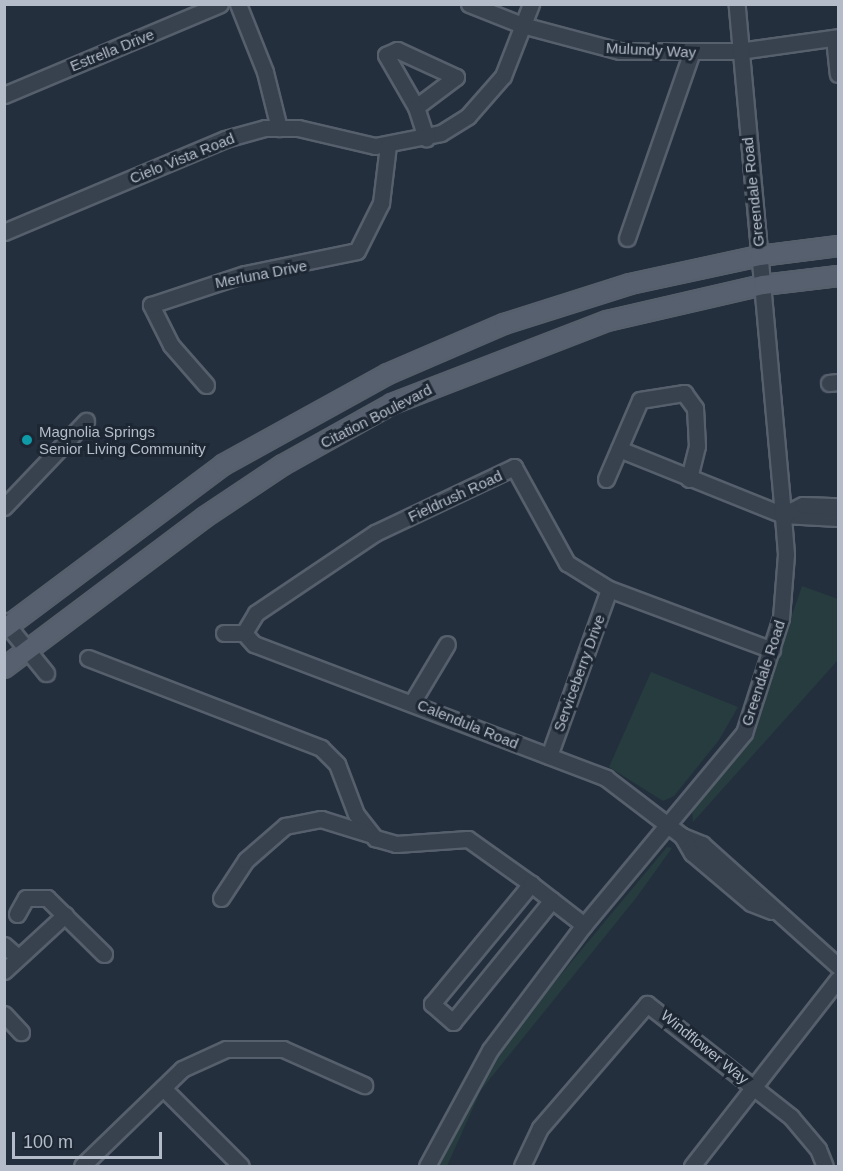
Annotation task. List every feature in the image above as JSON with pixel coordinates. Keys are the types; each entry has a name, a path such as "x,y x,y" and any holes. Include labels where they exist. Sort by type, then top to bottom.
{"main road":[{"name":"Citation Boulevard","path":"6,625 223,465 388,374 564,303 760,256 838,246"},
{"name":"Citation Boulevard","path":"4,668 215,510 284,465 392,405 596,324 763,285 838,276"}],"street":[{"name":"Estrella Drive","path":"4,95 220,4"},
{"path":"238,4 265,72 279,128"},
{"name":"Mulundy Way","path":"469,4 522,25 620,51 691,54 739,51 836,37"},
{"name":"Cielo Vista Road","path":"4,232 225,139 279,128 388,145 426,138 468,117 486,98 503,76 531,4"},
{"name":"Greendale Road","path":"427,1167 473,1076 584,925 744,733 772,650 783,608 783,515 763,285 739,51 737,4"},
{"path":"836,37 838,74"},
{"path":"627,238 691,54"},
{"path":"416,107 426,138"},
{"name":"Merluna Drive","path":"206,385 171,345 151,305 245,274 357,251 381,203 388,145"},
{"path":"606,479 640,400 684,393 695,408 697,446 689,478"},
{"path":"4,507 86,421"},
{"path":"618,449 783,515 838,518"},
{"name":"Fieldrush Road","path":"244,633 256,613 375,533 514,467 567,563 609,589 772,650"},
{"path":"783,515 803,505 838,506"},
{"name":"Serviceberry Drive","path":"549,756 609,589"},
{"path":"6,625 46,673"},
{"path":"224,633 244,633"},
{"name":"Calendula Road","path":"244,633 254,644 413,701 606,778 682,836 692,853 751,903 772,911 838,966"},
{"path":"413,701 447,644"},
{"path":"88,658 321,748 337,764 369,834"},
{"path":"221,898 259,845 285,826 321,819 396,844 468,839 584,925"},
{"path":"531,884 432,1004 453,1022 552,900"},
{"path":"17,914 32,895 47,898 104,954"},
{"path":"4,971 65,915"},
{"path":"4,945 18,957"},
{"path":"692,1167 838,979"},
{"name":"Windflower Way","path":"522,1167 540,1128 647,1004 754,1086 806,1132 825,1167"},
{"path":"4,1014 21,1032"},
{"path":"82,1167 163,1088 204,1057 257,1045 283,1048 364,1085"},
{"path":"163,1088 241,1167"}],"green space":[{"path":"802,586 838,599 838,660 693,822 692,810 735,757 758,714"},
{"path":"651,672 738,707 719,740 674,796 663,801 609,767"},
{"path":"667,847 672,848 636,898 481,1090 447,1166 439,1166 488,1062"}],"place":[{"name":"Magnolia Springs Senior Living Community","path":"27,440"}]}
